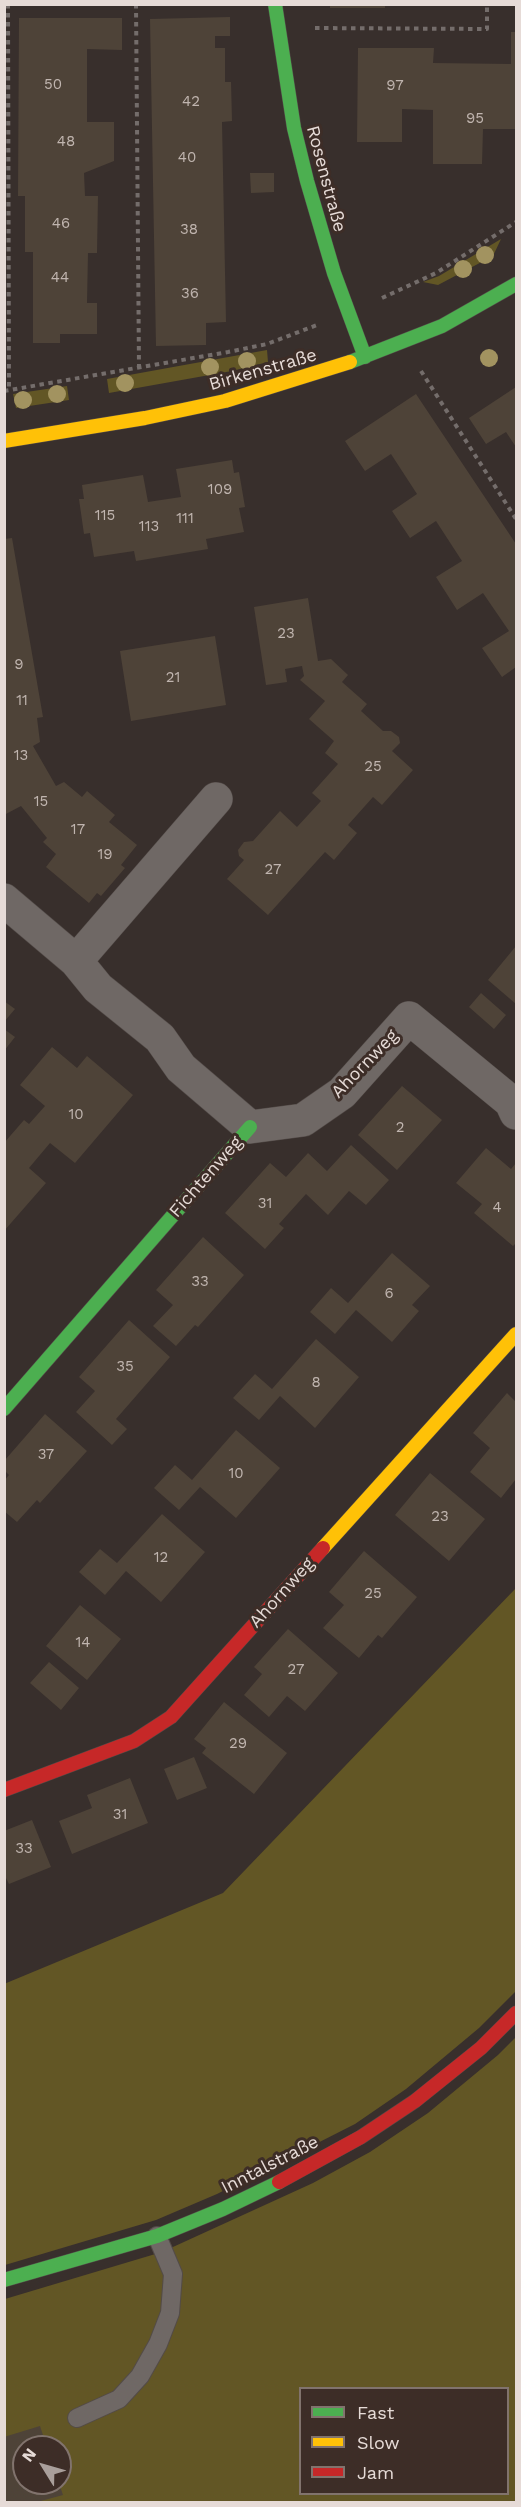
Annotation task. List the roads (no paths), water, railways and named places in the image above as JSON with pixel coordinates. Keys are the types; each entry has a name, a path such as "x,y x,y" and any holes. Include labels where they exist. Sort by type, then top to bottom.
{"street":[{"name":"Rosenstraße","path":"274,4 294,128 307,181 328,255 365,357"},
{"name":"Birkenstraße","path":"4,441 145,418 225,401 403,343 442,326 516,284"},
{"path":"76,961 216,799"},
{"name":"Fichtenweg","path":"4,900 76,961 98,988 160,1038 181,1068 250,1127 4,1409"},
{"name":"Ahornweg","path":"250,1127 303,1120 342,1093 409,1018 511,1102 516,1113"},
{"name":"Ahornweg","path":"4,1790 134,1741 171,1717 516,1334"},
{"name":"Inntalstraße","path":"4,2280 158,2236 233,2204 303,2170 361,2138 415,2102 481,2048 516,2013"}],"lane":[{"path":"77,2418 119,2399 140,2376 158,2344 170,2313 172,2274 158,2236"}]}
